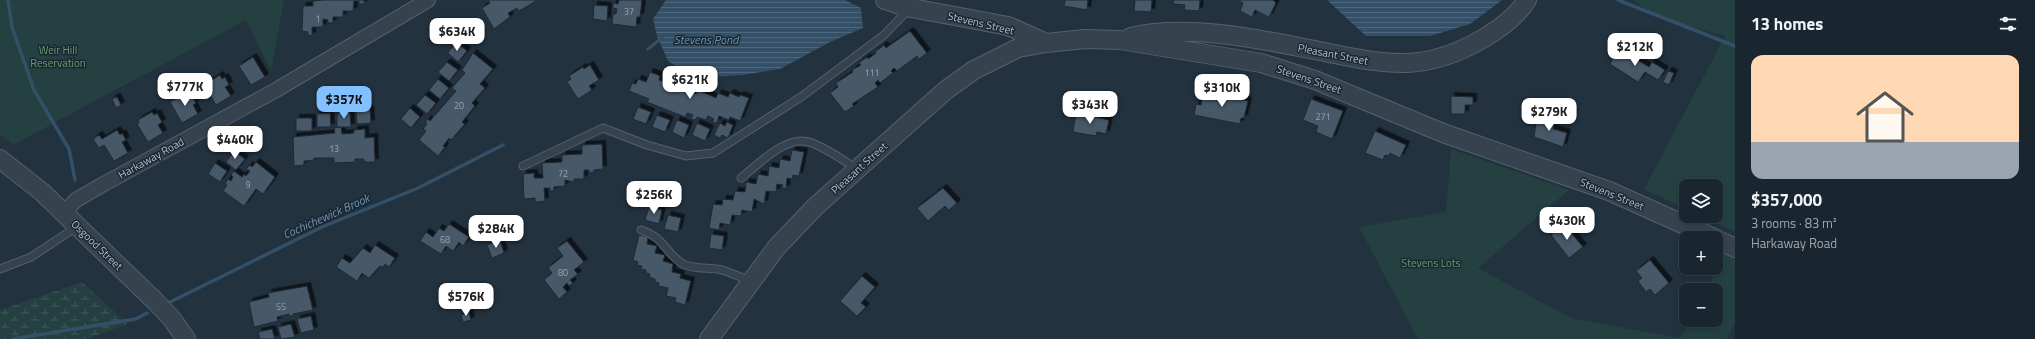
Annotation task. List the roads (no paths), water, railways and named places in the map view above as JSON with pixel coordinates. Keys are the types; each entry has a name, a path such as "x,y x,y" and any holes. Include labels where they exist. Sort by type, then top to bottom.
{"street":[{"name":"Harkaway Road","path":"64,213 76,200 276,90 428,0"},
{"name":"Stevens Street","path":"885,0 911,7 1008,26 1046,43 1085,39 1120,40 1261,63 1353,95 1443,133 1609,191 1699,231"},
{"name":"Pleasant Street","path":"1120,40 1154,34 1189,32 1220,34 1308,48 1375,62 1400,64 1425,62 1445,57 1472,45 1496,31 1525,3"},
{"name":"Pleasant Street","path":"709,339 776,248 816,206 946,90 974,70 1018,48 1046,43"},
{"name":"Osgood Street","path":"0,159 78,226 160,306 186,339"},
{"name":"Stevens Street","path":"1723,242 1735,248"}],"lane":[{"path":"524,166 603,128 647,145 686,156 713,153 807,92 884,35 911,7"},
{"path":"741,178 785,145 800,141 812,142 857,169"},
{"path":"0,268 31,257 78,226"},
{"path":"641,230 651,233 662,242 672,256 684,264 696,268 722,270 751,282"}],"water":[{"name":"Stevens Pond","path":"666,0 845,0 861,8 863,28 830,42 780,69 742,75 694,78 668,61 657,36 653,19"},
{"path":"1327,0 1502,0 1470,24 1430,36 1366,36"}],"waterway":[{"path":"8,0 12,27 34,90 69,149 75,180"},
{"path":"1618,0 1735,46"},
{"path":"648,49 663,37"},
{"name":"Cochichewick Brook","path":"166,304 322,227 418,188 503,145"},
{"name":"Cochichewick Brook","path":"13,339 136,319 147,313"}],"park label":[{"name":"Weir Hill Reservation","path":"58,56"},
{"name":"Stevens Lots","path":"1431,263"}]}
